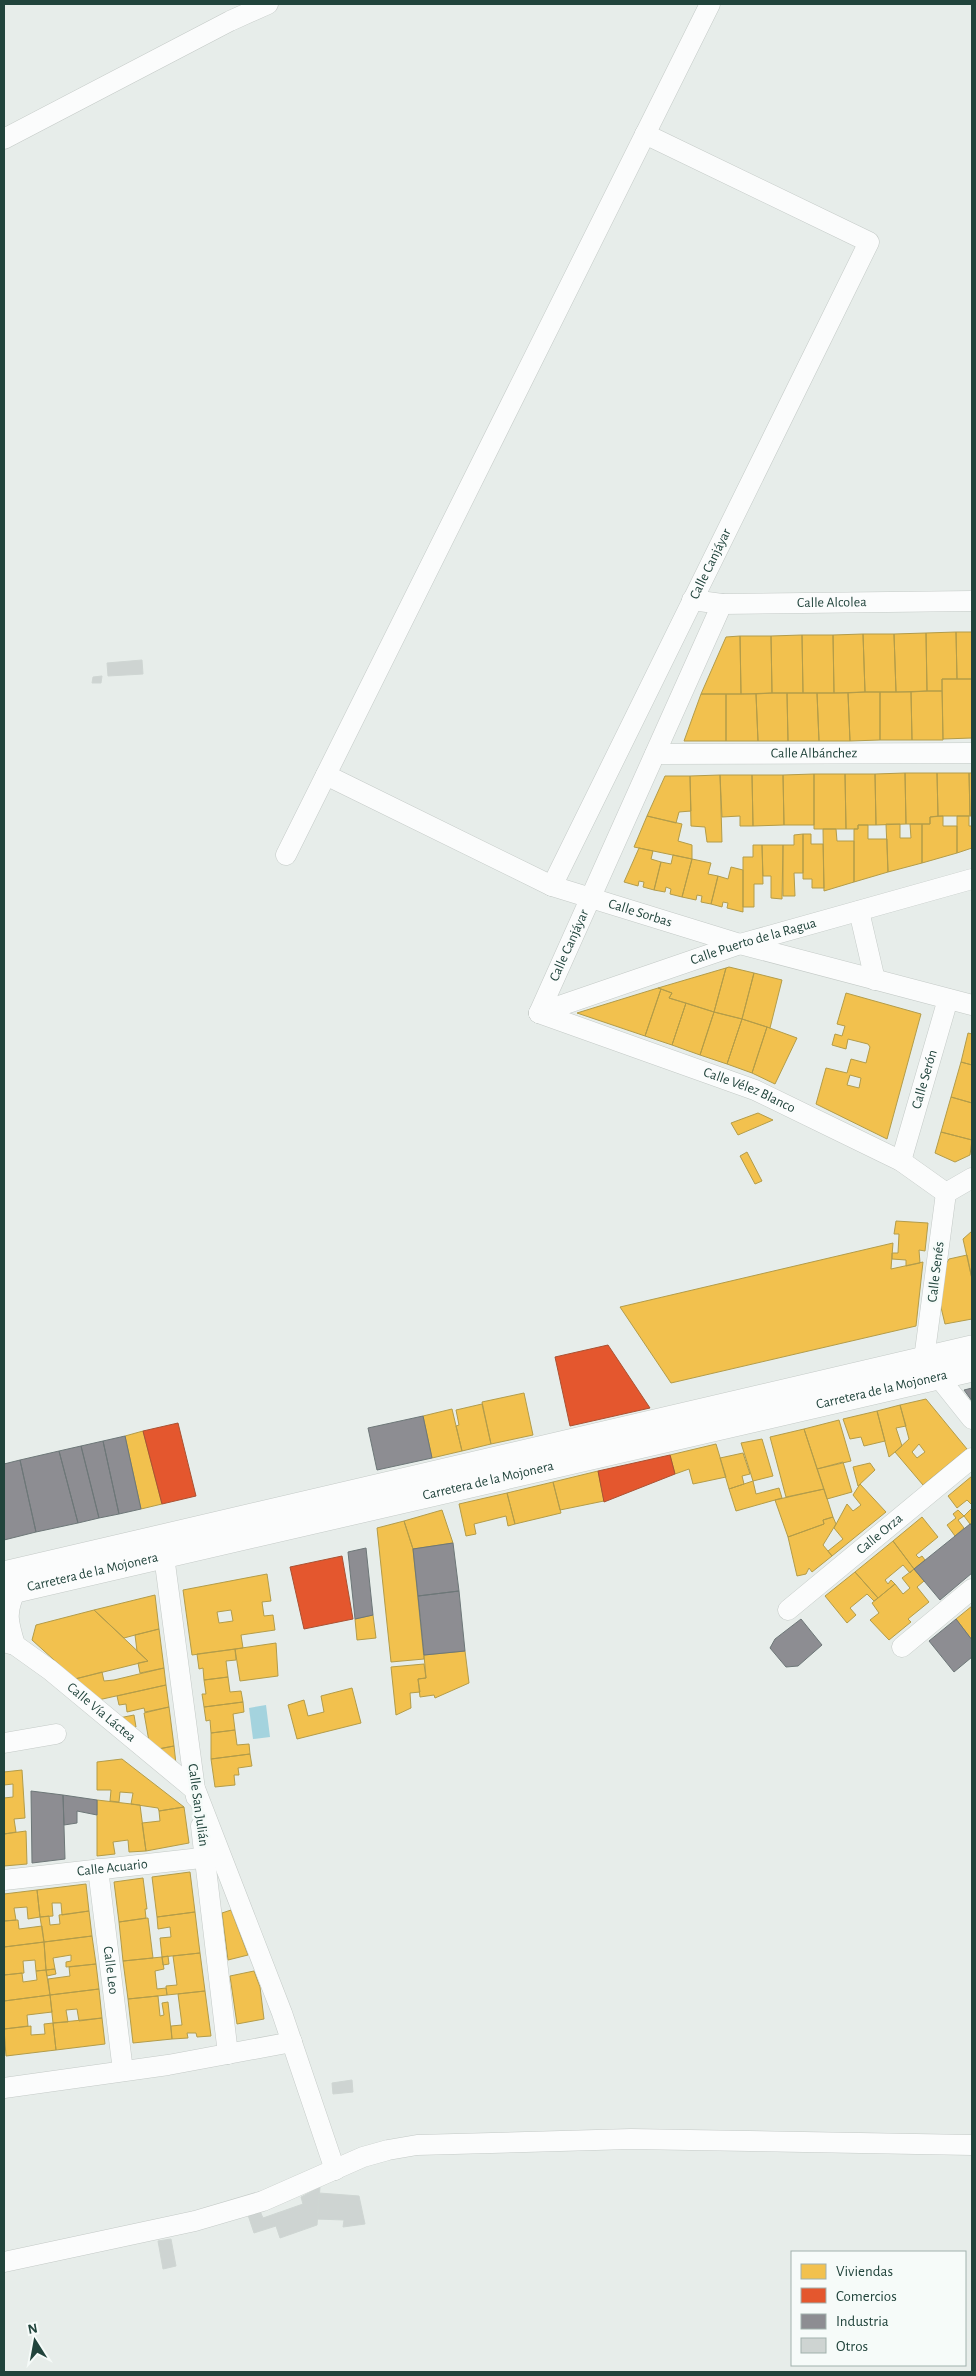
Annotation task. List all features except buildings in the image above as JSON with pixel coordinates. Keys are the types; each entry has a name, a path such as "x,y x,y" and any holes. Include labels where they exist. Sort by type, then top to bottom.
{"street":[{"path":"4,139 230,21 268,4"},
{"path":"286,854 710,4"},
{"name":"Calle Canjáyar","path":"552,886 869,242 645,134"},
{"name":"Calle Alcolea","path":"692,600 722,604 972,601"},
{"name":"Calle Canjáyar","path":"539,1013 722,604"},
{"name":"Calle Albánchez","path":"655,754 972,753"},
{"name":"Calle Sorbas","path":"326,775 552,886 740,944 972,1005"},
{"name":"Calle Puerto de la Ragua","path":"539,1013 740,944 972,879"},
{"path":"859,911 875,980"},
{"name":"Calle Serón","path":"901,1161 948,998"},
{"name":"Calle Vélez Blanco","path":"539,1013 755,1090 901,1161 946,1193"},
{"path":"946,1193 972,1178"},
{"name":"Calle Senés","path":"932,1368 946,1193"},
{"name":"Carretera de la Mojonera","path":"8,1587 164,1556 932,1368 972,1348"},
{"path":"932,1368 972,1419"},
{"name":"Carretera de la Mojonera","path":"8,1587 932,1368 972,1369"},
{"name":"Calle Orza","path":"788,1610 972,1458"},
{"name":"Calle San Julián","path":"164,1556 196,1791 213,1857 228,2054"},
{"path":"8,1587 9,1643"},
{"path":"902,1647 972,1589"},
{"name":"Calle Vía Láctea","path":"9,1643 50,1670 196,1791"},
{"path":"4,1743 56,1734"},
{"path":"213,1857 292,2042 335,2170"},
{"name":"Calle Acuario","path":"4,1880 213,1857"},
{"name":"Calle Leo","path":"98,1869 122,2071"},
{"path":"4,2088 122,2071 292,2042"},
{"path":"4,2262 195,2220 263,2201 363,2157 388,2150 416,2146 486,2142 640,2139 972,2145"}],"water":[{"path":"266,1705 270,1737 253,1739 249,1708"}]}
